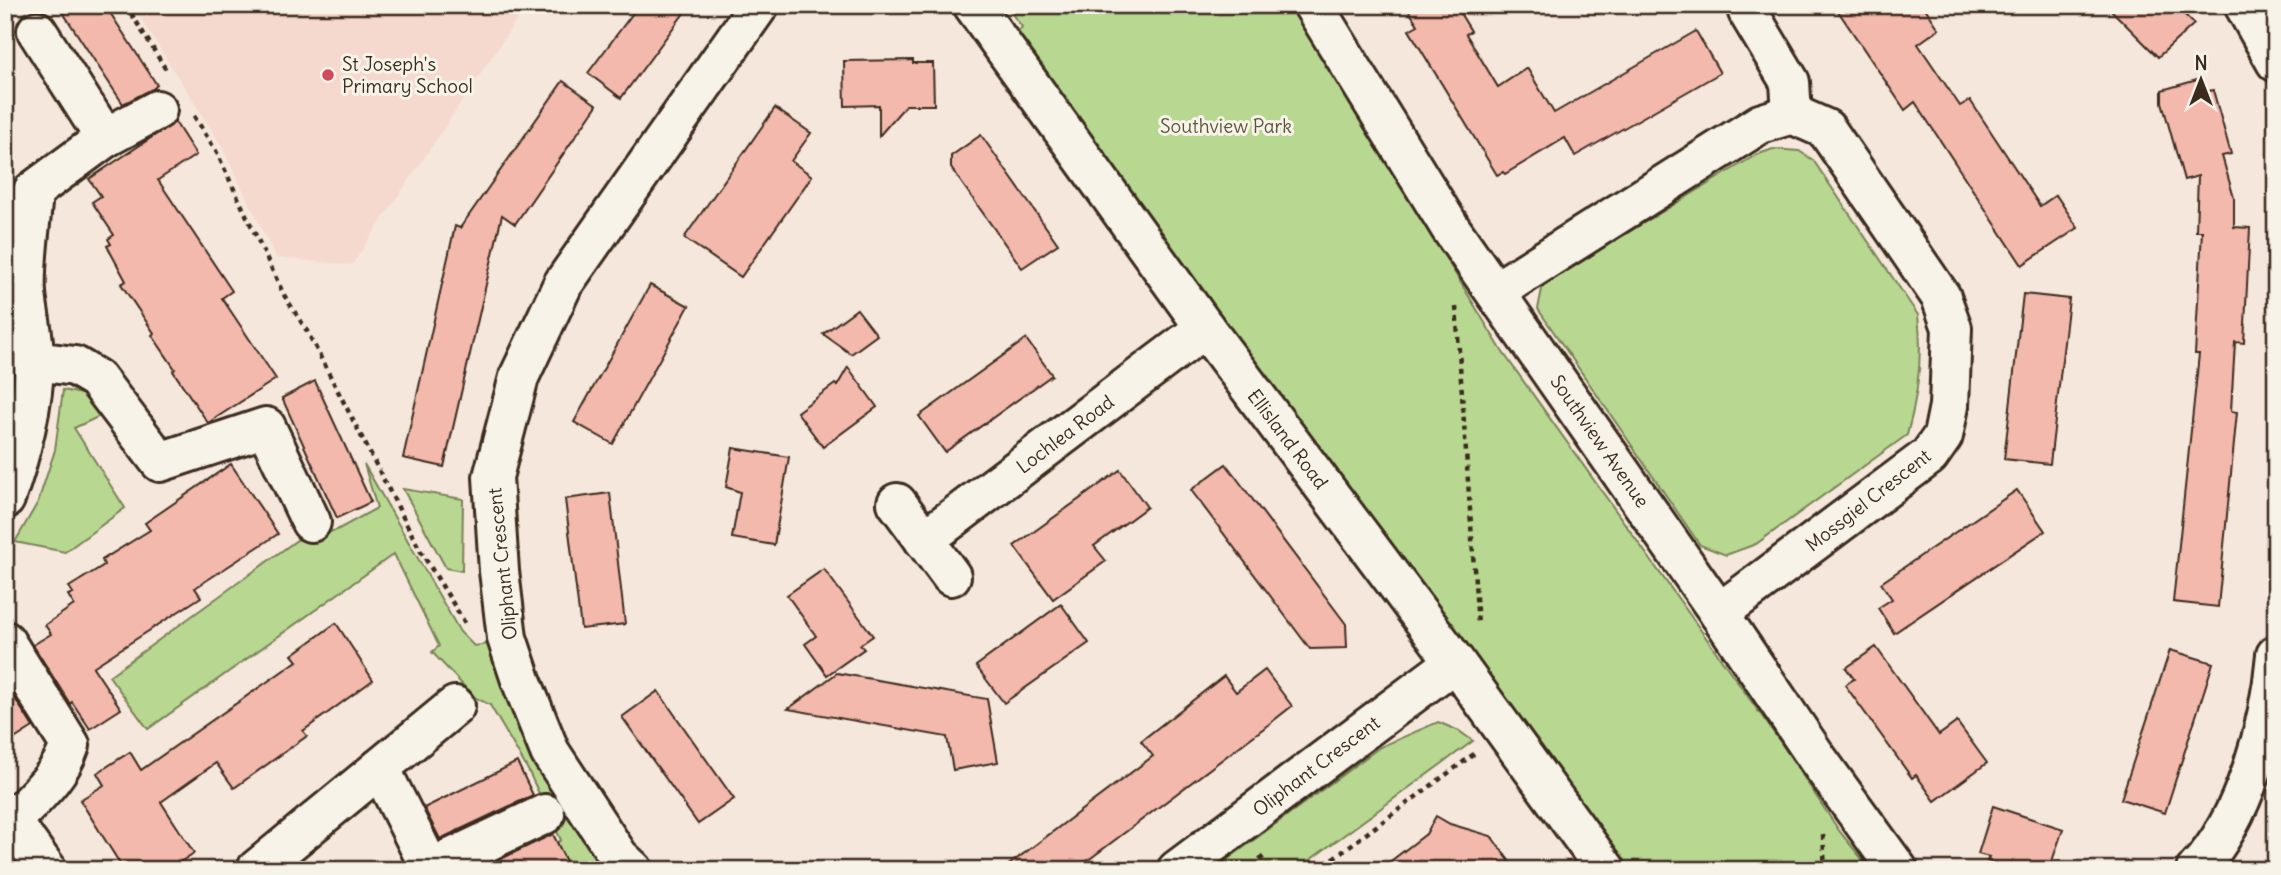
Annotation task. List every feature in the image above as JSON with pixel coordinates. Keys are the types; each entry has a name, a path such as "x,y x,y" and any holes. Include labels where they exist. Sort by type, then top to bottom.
{"street":[{"name":"Oliphant Crescent","path":"633,870 619,858 550,752 521,680 507,638 499,571 493,477 519,377 563,284 759,5"},
{"name":"Ellisland Road","path":"973,5 1205,328 1455,662 1606,870"},
{"name":"Southview Avenue","path":"1313,5 1451,229 1819,761 1898,870"},
{"path":"2244,5 2276,62"},
{"path":"1496,291 1760,124 1792,114 1790,82 1748,12"},
{"path":"37,31 105,138"},
{"path":"5,499 13,478 26,423 34,361 33,332 16,299 33,191 105,138 173,100"},
{"name":"Mossgiel Crescent","path":"1719,613 1929,456 1943,436 1949,406 1952,328 1941,296 1826,129 1792,114"},
{"name":"Lochlea Road","path":"924,540 1205,328"},
{"path":"34,361 75,366 97,379 160,462 265,426 312,522"},
{"path":"897,503 951,576"},
{"path":"5,641 70,745 65,762 56,775 9,817 47,870"},
{"path":"2196,870 2211,854 2239,800 2258,754 2268,715 2276,655"},
{"name":"Oliphant Crescent","path":"1177,870 1455,662"},
{"path":"256,870 455,706"},
{"path":"380,768 431,869 545,814"}],"path":[{"path":"126,5 173,100 216,150 284,295 307,331 420,550 469,630 507,638"},
{"path":"1455,662 1479,631 1456,298"},
{"path":"1317,870 1504,733"}],"shaded area":[{"name":"St Joseph's Primary School","path":"132,5 527,5 352,265 276,258 221,145"}],"green space":[{"name":"Southview Park","path":"1005,5 1293,5 1502,351 1781,743 1840,832 1871,870 1627,870 1015,36 1022,27"},
{"path":"1773,149 1799,151 1813,160 1918,315 1918,376 1907,435 1756,544 1726,555 1700,545 1538,309 1543,284 1756,155"},
{"path":"63,390 86,395 100,416 74,428 125,508 65,552 15,542 38,502 55,450"},
{"path":"364,464 460,632 474,646 488,644 509,694 611,870 570,870 557,843 561,840 528,770 490,705 474,697 432,652 439,646 394,554 148,729 109,676 297,540 337,530 377,508"},
{"path":"403,489 463,499 462,571 446,568"},
{"path":"1438,722 1459,731 1473,741 1296,870 1213,870 1380,747"}],"building":[{"path":"58,5 105,5 157,85 123,104"},
{"path":"639,5 690,5 621,98 588,73"},
{"path":"1405,5 1455,5 1471,31 1466,34 1498,87 1527,68 1554,113 1696,31 1720,73 1575,156 1565,138 1505,174 1503,172 1497,175 1409,30 1418,25"},
{"path":"1834,5 1923,5 1939,29 1918,44 1960,106 1970,100 2040,206 2056,195 2078,228 2022,265 1915,102 1905,110"},
{"path":"2106,5 2175,5 2194,24 2158,57"},
{"path":"913,60 913,63 933,63 934,105 906,105 879,136 879,105 845,106 844,61"},
{"path":"2197,80 2201,93 2213,90 2231,154 2222,156 2234,198 2234,227 2250,228 2244,343 2235,342 2231,411 2237,412 2218,607 2173,602 2199,354 2195,354 2202,231 2196,231 2198,176 2184,180 2162,102 2162,90"},
{"path":"563,81 597,105 515,224 502,215 444,467 403,458 455,226 460,228"},
{"path":"775,108 811,133 791,161 812,176 741,277 684,238"},
{"path":"175,122 196,155 158,180 232,291 222,298 276,379 208,423 121,284 126,281 107,246 111,244 108,239 114,235 92,202 101,196 89,179"},
{"path":"981,135 1058,244 1022,268 951,168 951,156"},
{"path":"650,285 689,306 613,444 574,422"},
{"path":"2023,294 2069,299 2050,464 2004,459"},
{"path":"857,309 877,335 851,354 823,334"},
{"path":"1026,339 1052,375 945,452 919,416"},
{"path":"848,367 877,407 823,447 797,412 835,384 837,386"},
{"path":"315,381 371,502 337,518 282,398"},
{"path":"733,448 789,457 774,545 732,538 740,492 726,487"},
{"path":"231,464 278,534 195,588 201,597 93,667 121,709 90,729 72,702 70,704 33,645 51,634 45,625 74,605 68,595 73,593 69,587 104,565 102,560 150,530 145,523"},
{"path":"1226,464 1346,624 1347,648 1310,649 1191,490"},
{"path":"1120,470 1147,507 1094,546 1106,561 1053,599 1014,546"},
{"path":"2017,490 2045,531 1894,633 1878,608 1892,599 1881,583"},
{"path":"610,493 625,624 581,629 565,499"},
{"path":"824,569 873,636 860,645 864,649 827,675 805,644 816,636 787,595"},
{"path":"1061,604 1089,643 1004,703 976,666"},
{"path":"336,623 373,680 303,731 307,736 234,788 216,763 161,802 194,853 168,870 124,870 80,800 104,785 97,773 130,752 141,770 297,661 292,655"},
{"path":"1876,647 1939,735 1957,722 1987,763 1935,801 1916,775 1912,778 1845,685 1854,679 1846,668"},
{"path":"2170,650 2213,663 2165,813 2121,799"},
{"path":"1265,670 1292,706 1264,728 1075,870 1002,870 1153,756 1141,741 1224,676 1236,692"},
{"path":"837,673 987,699 998,762 953,770 947,737 788,709"},
{"path":"5,683 33,727 5,745"},
{"path":"658,691 734,799 698,824 622,717"},
{"path":"517,762 533,795 440,839 424,808"},
{"path":"1993,806 2063,829 2049,870 2015,870 1987,861 1989,857 1978,854"},
{"path":"1436,816 1450,824 1491,836 1516,870 1379,870 1426,834"},
{"path":"553,834 570,870 478,870"}],"place":[{"name":"St Joseph's Primary School","path":"328,75"}]}
